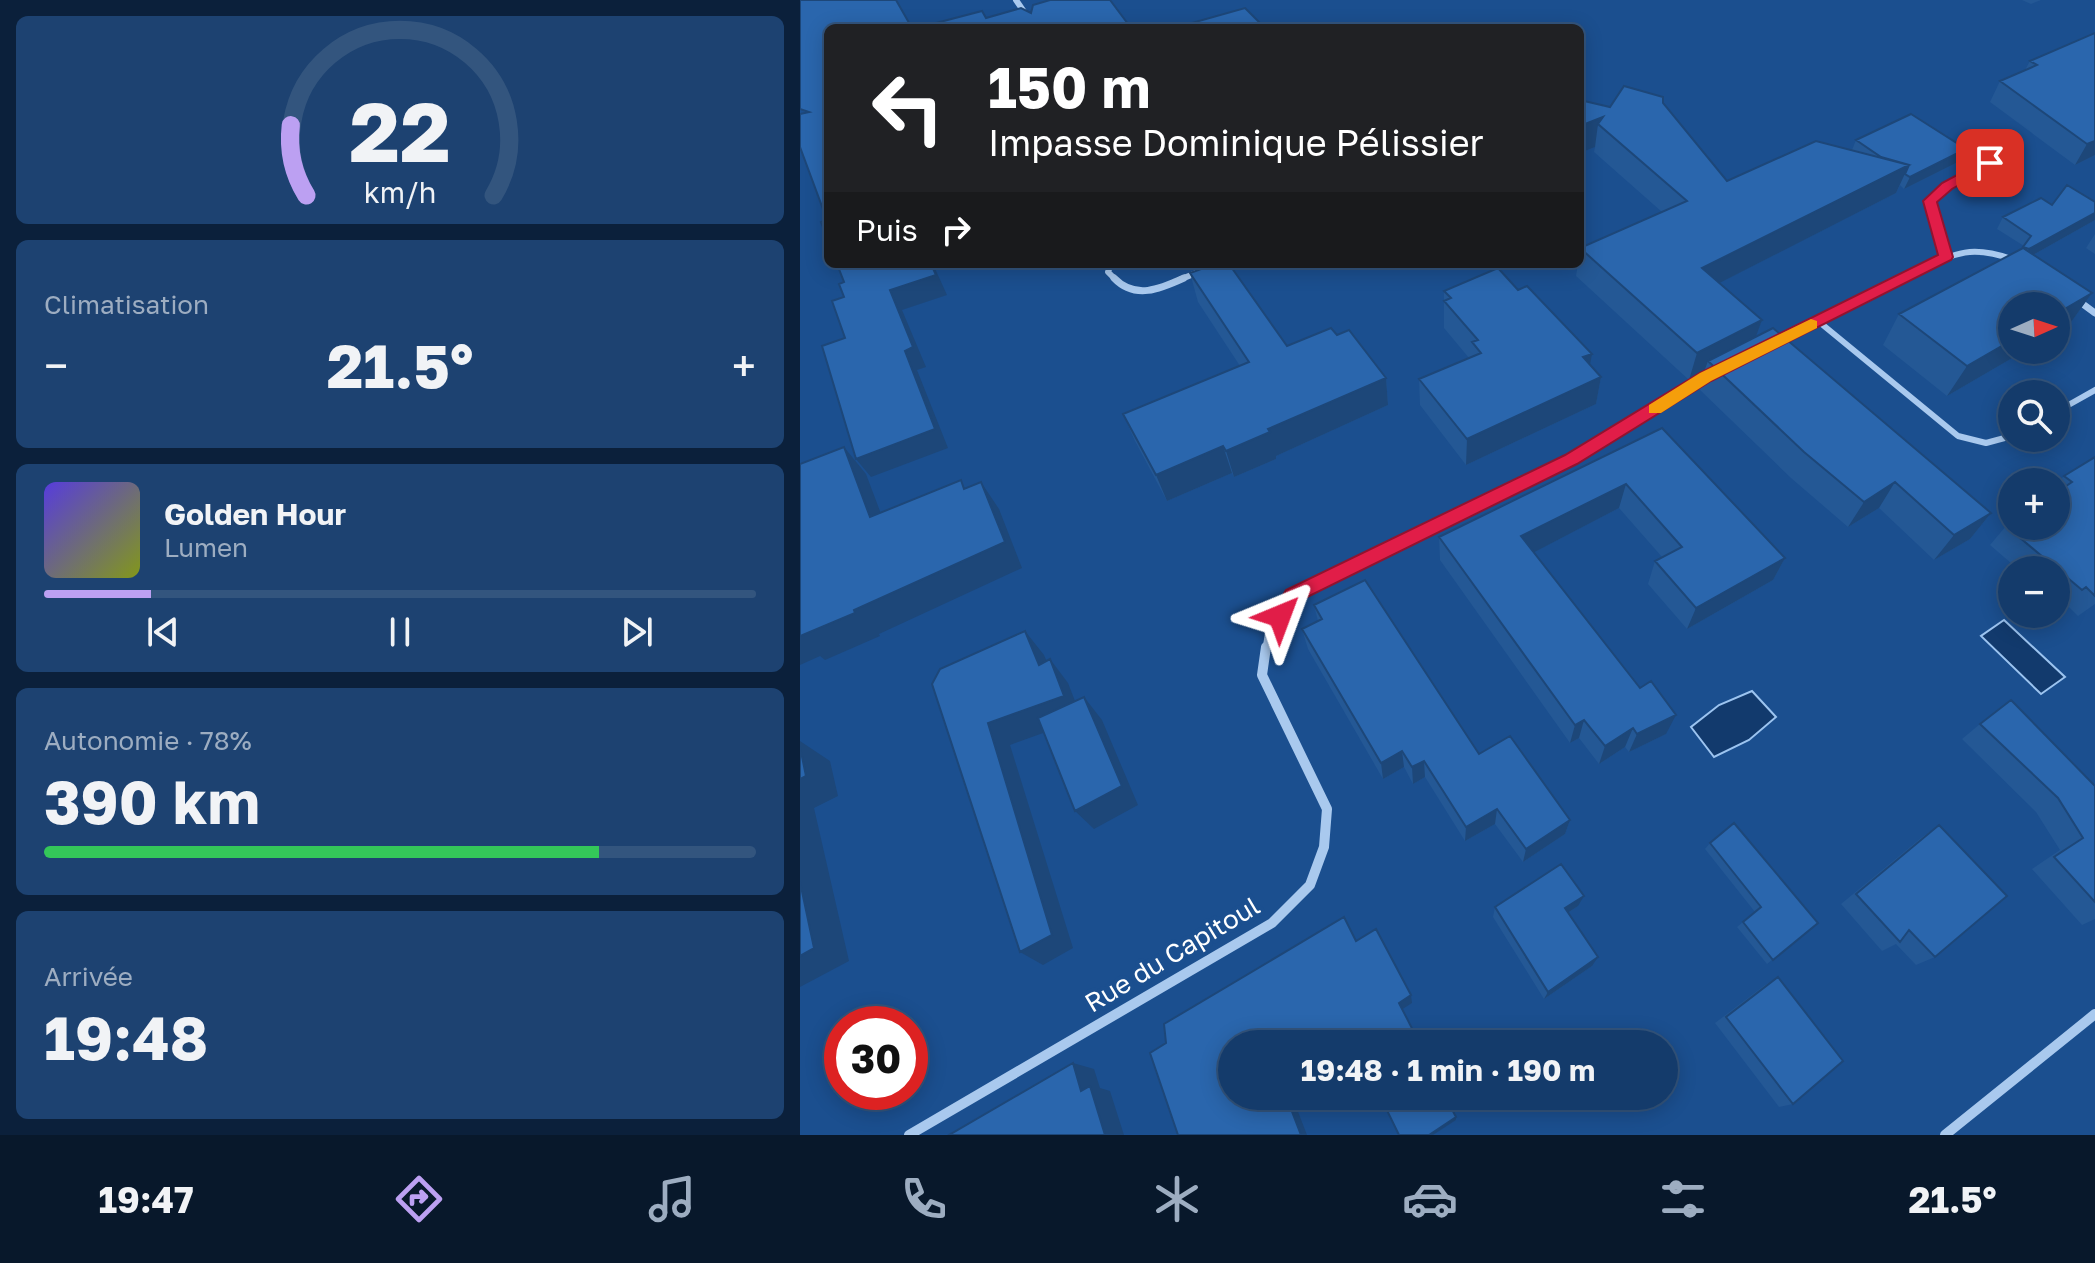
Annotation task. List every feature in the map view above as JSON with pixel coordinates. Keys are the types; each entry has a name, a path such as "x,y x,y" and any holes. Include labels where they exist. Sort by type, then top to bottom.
{"street":[{"path":"1016,0 1032,24"},
{"path":"1946,257 1930,201 1947,186 2012,151"},
{"path":"1762,349 1964,250 1989,251 2021,262"},
{"path":"1110,268 1108,272 1119,287 1141,294 1201,271 1199,268"},
{"path":"2070,296 2095,313"},
{"name":"Rue du Capitoul","path":"909,1135 1272,923 1310,885 1324,847 1327,809 1262,675 1268,636 1292,595 1571,459 1720,370"},
{"path":"1945,1135 2095,1014"}],"lane":[{"path":"1818,321 1958,436 1986,443 1998,440"},
{"path":"2070,404 2095,390"}],"water":[{"path":"1998,624 1998,628 2013,628 2065,677 2041,694 1981,636"},
{"path":"1752,691 1776,717 1749,740 1714,757 1691,727 1719,705"}],"building":[{"path":"800,0 896,0 910,24 824,24 824,212 800,147 800,114 809,112 800,109"},
{"path":"1050,0 1110,0 1128,24 932,24 982,11 986,18 1021,8 1031,13 1033,5"},
{"path":"1245,8 1261,24 1188,24"},
{"path":"2095,33 2095,141 2087,144 2000,81 2037,65 2030,61"},
{"path":"1624,86 1663,97 1663,103 1727,181 1816,141 1909,165 1702,268 1762,320 1697,353 1584,252 1584,246 1687,201 1598,124 1603,117 1584,124 1584,101 1610,107"},
{"path":"1911,114 1966,149 1910,177 1905,174 1909,165 1881,157 1856,140"},
{"path":"2067,185 2095,202 2095,213 2029,249 2023,247 2031,236 2003,217 2041,198 2052,205"},
{"path":"2023,248 2092,293 2070,306 2070,292 1998,292 1998,348 1967,366 1899,314"},
{"path":"839,268 933,268 936,275 890,290 913,347 905,351 935,429 856,459 822,346 845,338 832,301 844,297 839,284 844,282"},
{"path":"1204,268 1232,268 1287,346 1331,328 1337,335 1349,330 1386,378 1268,429 1270,432 1226,451 1223,446 1156,475 1123,414 1249,362 1190,273"},
{"path":"1498,268 1518,290 1527,286 1592,354 1583,357 1601,377 1467,439 1419,379 1481,353 1472,342 1478,340 1444,301 1451,298 1444,291"},
{"path":"1773,328 1991,513 1954,535 1895,482 1864,502 1804,452 1708,361"},
{"path":"1662,428 1785,558 1696,608 1655,561 1682,547 1626,484 1521,536 1640,688 1651,681 1676,715 1637,734 1633,728 1605,746 1584,720 1575,725 1439,537"},
{"path":"844,447 870,517 961,480 964,489 981,482 1005,542 800,636 800,464"},
{"path":"2095,457 2095,596 2086,587 2082,590 2070,580 2070,556 2042,556 2023,540 2070,540 2070,472"},
{"path":"1365,580 1479,754 1510,736 1570,820 1526,849 1497,809 1466,827 1424,761 1412,767 1402,751 1381,763 1302,629 1322,619 1314,605"},
{"path":"1025,631 1039,665 1050,659 1064,696 988,723 1052,935 1020,952 932,684 940,669"},
{"path":"1084,697 1122,786 1075,811 1038,718"},
{"path":"2011,700 2095,786 2095,902 2054,857 2083,838 2058,798 1980,724"},
{"path":"800,747 806,776 800,779"},
{"path":"1734,823 1818,923 1773,960 1743,922 1761,907 1710,843"},
{"path":"1939,825 2007,896 1935,957 1909,930 1900,942 1856,894"},
{"path":"1561,864 1584,896 1565,908 1598,957 1548,992 1495,907"},
{"path":"800,882 814,948 800,956"},
{"path":"1344,917 1356,941 1376,929 1411,995 1399,1003 1413,1030 1218,1030 1218,1110 1291,1110 1301,1135 1178,1135 1150,1053 1166,1043 1164,1024"},
{"path":"1778,977 1843,1061 1793,1104 1726,1017"},
{"path":"1073,1063 1081,1091 1090,1086 1105,1135 949,1135"},
{"path":"1387,1110 1452,1110 1456,1117 1429,1135 1399,1135"}],"slow traffic":[{"path":"1655,409 1706,377 1811,325"}],"route":[{"path":"1280,616 1292,595 1571,459 1706,377 1946,257 1930,201 1947,186 1990,163"}]}
